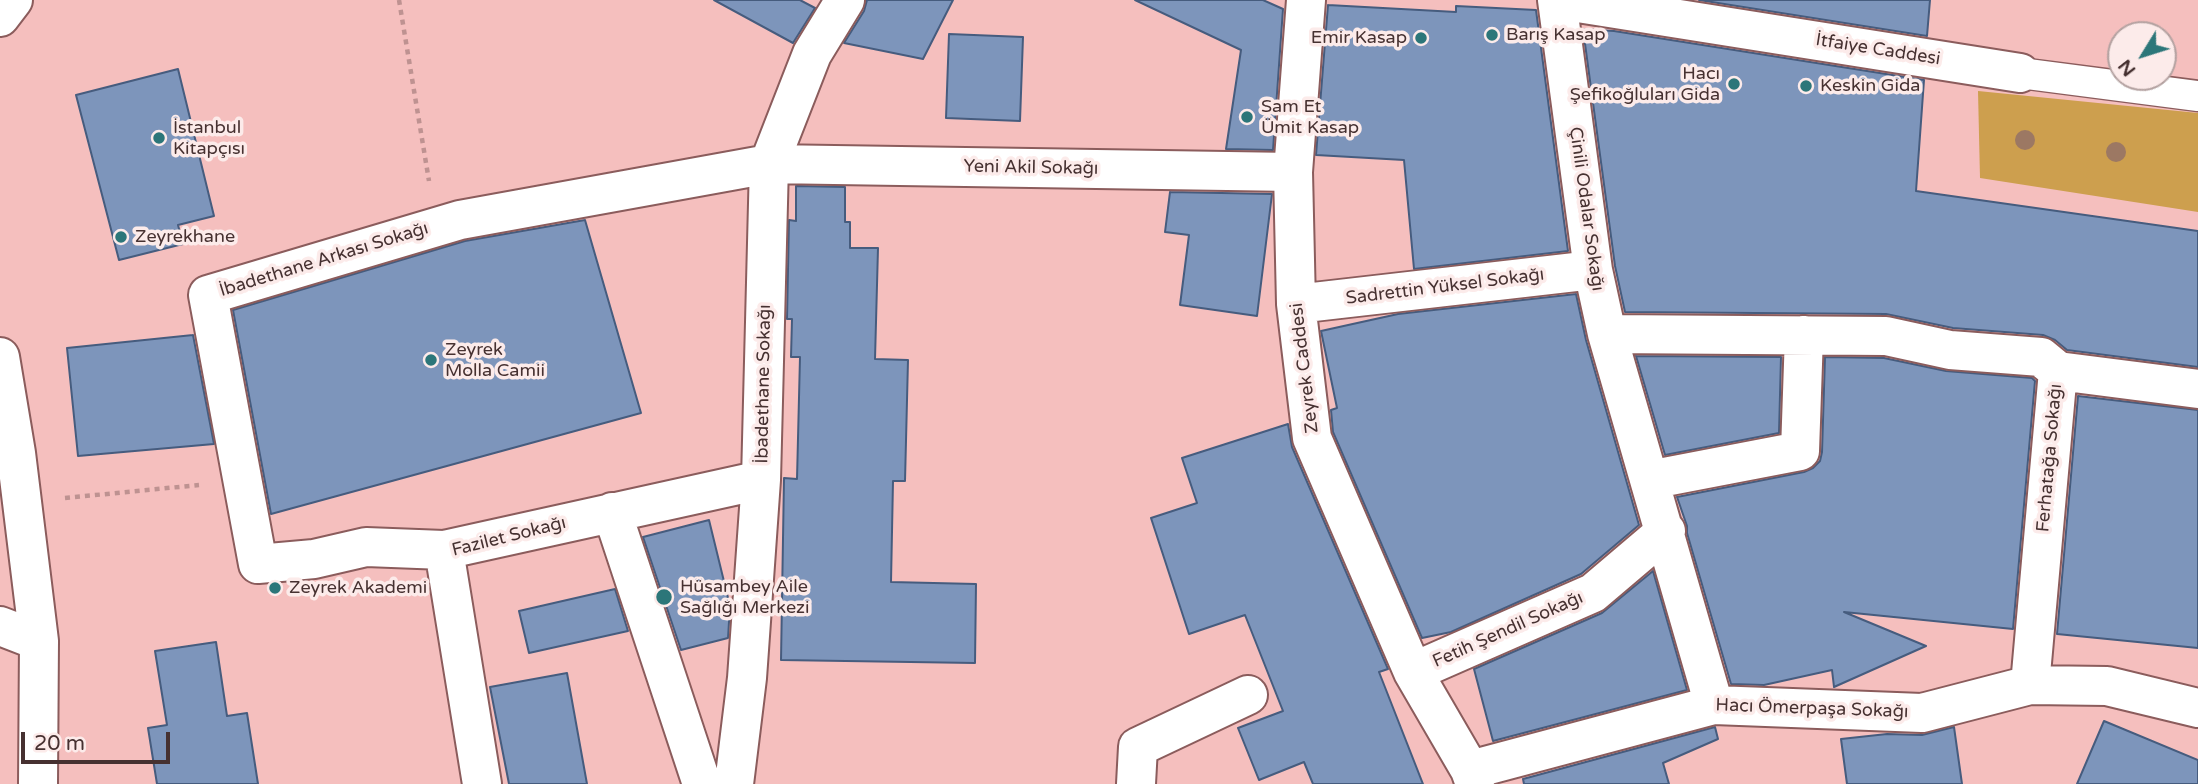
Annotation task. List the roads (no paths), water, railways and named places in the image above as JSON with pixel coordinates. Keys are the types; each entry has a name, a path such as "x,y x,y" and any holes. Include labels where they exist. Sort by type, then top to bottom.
{"street":[{"path":"0,17 13,0"},
{"name":"İbadethane Sokağı","path":"734,784 747,678 761,480 769,163 812,54 845,0"},
{"name":"Zeyrek Caddesi","path":"1306,0 1293,172 1296,304 1312,438 1413,672 1473,777"},
{"name":"İtfaiye Caddesi","path":"1558,0 2020,73 2198,96"},
{"name":"Çinili Odalar Sokağı","path":"1558,0 1593,270 1607,334 1649,480"},
{"name":"Yeni Akil Sokağı","path":"769,163 1293,172"},
{"name":"İbadethane Arkası Sokağı","path":"444,550 366,547 314,559 258,564 208,295 460,220 769,163"},
{"name":"Sadrettin Yüksel Sokağı","path":"1296,304 1593,270"},
{"path":"1607,334 1886,336 1950,350 2041,357 2057,371"},
{"path":"1714,705 1666,531 1649,480 1800,452 1804,335"},
{"path":"0,357 40,641 38,784"},
{"name":"Ferhatağa Sokağı","path":"2030,685 2057,371 2198,388"},
{"name":"Fazilet Sokağı","path":"482,784 444,550 761,480"},
{"path":"612,512 702,784"},
{"name":"Fetih Şendil Sokağı","path":"1413,672 1593,593 1666,531"},
{"path":"0,626 40,641"},
{"name":"Hacı Ömerpaşa Sokağı","path":"1473,777 1714,705 1922,713 2030,685 2107,686 2198,708"},
{"path":"1136,784 1138,747 1248,695"}],"place":[{"name":"Barış Kasap","path":"1492,35"},
{"name":"Emir Kasap","path":"1421,38"},
{"name":"Hacı Şefikoğluları Gida","path":"1734,84"},
{"name":"Keskin Gida","path":"1806,86"},
{"name":"Sam Et Ümit Kasap","path":"1247,117"},
{"name":"İstanbul Kitapçısı","path":"159,138"},
{"name":"Zeyrekhane","path":"121,237"},
{"name":"Zeyrek Molla Camii","path":"431,360"},
{"name":"Zeyrek Akademi","path":"275,588"},
{"name":"Hüsambey Aile Sağlığı Merkezi","path":"664,597"}]}
